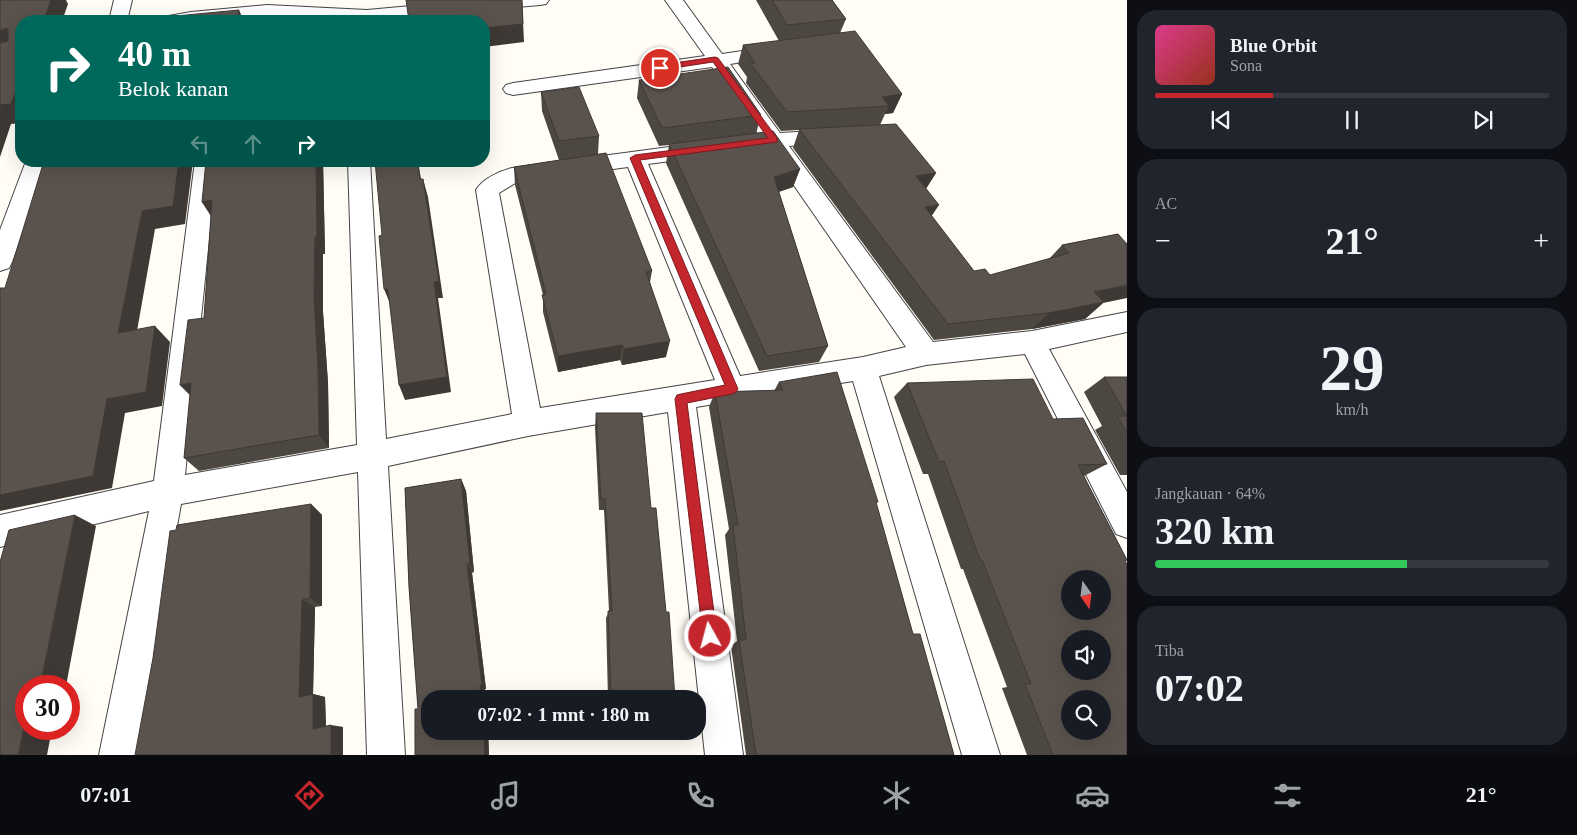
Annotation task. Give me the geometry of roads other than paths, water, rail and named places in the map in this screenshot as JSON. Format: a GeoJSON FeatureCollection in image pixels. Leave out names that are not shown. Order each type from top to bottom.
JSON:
{"type":"FeatureCollection","features":[{"type":"Feature","properties":{"kind":"street"},"geometry":{"type":"LineString","coordinates":[[119,15],[123,0]]}},
{"type":"Feature","properties":{"kind":"street"},"geometry":{"type":"LineString","coordinates":[[213,15],[287,5],[368,7],[540,0]]}},
{"type":"Feature","properties":{"kind":"street"},"geometry":{"type":"LineString","coordinates":[[674,0],[926,354]]}},
{"type":"Feature","properties":{"kind":"street"},"geometry":{"type":"LineString","coordinates":[[512,89],[715,59],[795,50]]}},
{"type":"Feature","properties":{"kind":"street"},"geometry":{"type":"LineString","coordinates":[[528,423],[487,190],[512,175],[774,140],[848,136]]}},
{"type":"Feature","properties":{"kind":"street"},"geometry":{"type":"LineString","coordinates":[[635,158],[732,389]]}},
{"type":"Feature","properties":{"kind":"street"},"geometry":{"type":"LineString","coordinates":[[0,262],[35,167]]}},
{"type":"Feature","properties":{"kind":"street"},"geometry":{"type":"LineString","coordinates":[[118,755],[168,492],[205,167]]}},
{"type":"Feature","properties":{"kind":"street"},"geometry":{"type":"LineString","coordinates":[[359,167],[386,755]]}},
{"type":"Feature","properties":{"kind":"street"},"geometry":{"type":"LineString","coordinates":[[0,530],[168,492],[372,456],[528,423],[863,368],[926,354],[1032,342],[1127,322]]}},
{"type":"Feature","properties":{"kind":"street"},"geometry":{"type":"LineString","coordinates":[[1032,342],[1127,523]]}},
{"type":"Feature","properties":{"kind":"street"},"geometry":{"type":"LineString","coordinates":[[863,368],[981,755]]}},
{"type":"Feature","properties":{"kind":"street"},"geometry":{"type":"LineString","coordinates":[[681,399],[724,755]]}}]}
